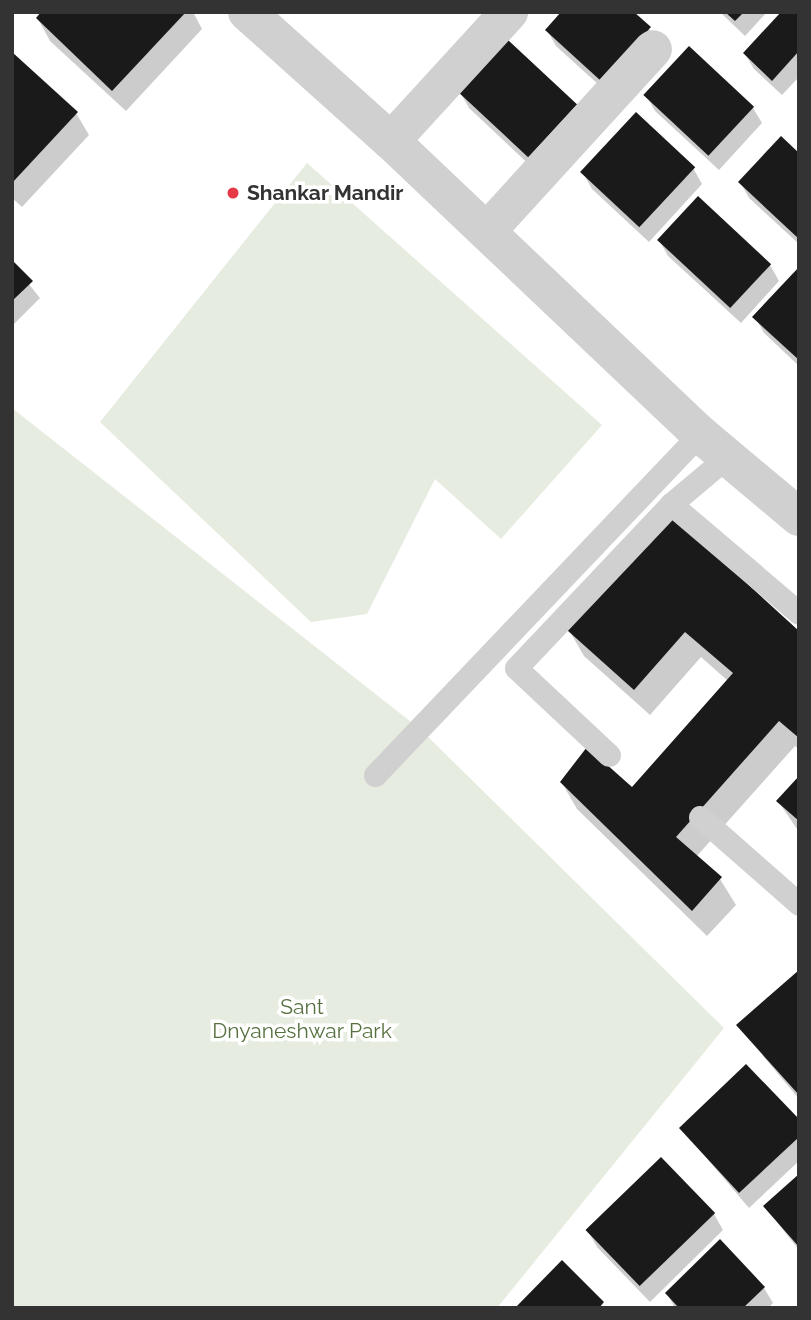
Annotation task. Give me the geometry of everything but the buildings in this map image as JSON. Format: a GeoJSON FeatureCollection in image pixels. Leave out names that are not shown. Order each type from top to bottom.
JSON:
{"type":"FeatureCollection","features":[{"type":"Feature","properties":{"kind":"street"},"geometry":{"type":"LineString","coordinates":[[247,12],[391,141],[714,445],[799,517]]}},
{"type":"Feature","properties":{"kind":"street"},"geometry":{"type":"LineString","coordinates":[[391,141],[509,12]]}},
{"type":"Feature","properties":{"kind":"street"},"geometry":{"type":"LineString","coordinates":[[487,231],[653,49]]}},
{"type":"Feature","properties":{"kind":"lane"},"geometry":{"type":"LineString","coordinates":[[610,755],[516,668],[671,504],[714,445]]}},
{"type":"Feature","properties":{"kind":"lane"},"geometry":{"type":"LineString","coordinates":[[375,775],[714,445]]}},
{"type":"Feature","properties":{"kind":"lane"},"geometry":{"type":"LineString","coordinates":[[671,504],[799,613]]}},
{"type":"Feature","properties":{"kind":"lane"},"geometry":{"type":"LineString","coordinates":[[699,817],[799,904]]}},
{"type":"Feature","properties":{"kind":"green space"},"geometry":{"type":"Polygon","coordinates":[[[307,163],[602,425],[501,539],[435,479],[367,614],[311,622],[100,422],[307,163]]]}},
{"type":"Feature","properties":{"kind":"green space","name":"Sant Dnyaneshwar Park"},"geometry":{"type":"Polygon","coordinates":[[[12,408],[420,729],[724,1028],[497,1308],[12,1308],[12,408]]]}},
{"type":"Feature","properties":{"kind":"place","name":"Shankar Mandir"},"geometry":{"type":"Point","coordinates":[233,193]}}]}
